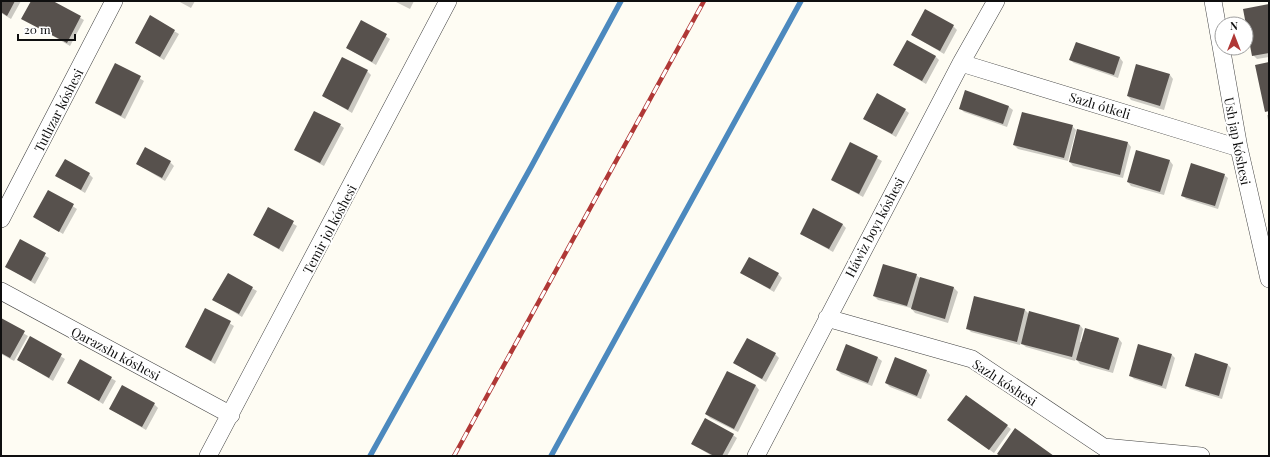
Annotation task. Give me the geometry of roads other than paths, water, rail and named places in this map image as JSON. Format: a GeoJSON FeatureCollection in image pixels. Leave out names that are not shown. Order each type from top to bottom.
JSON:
{"type":"FeatureCollection","features":[{"type":"Feature","properties":{"kind":"street","name":"Temir jol kóshesi"},"geometry":{"type":"LineString","coordinates":[[208,456],[231,415],[448,1]]}},
{"type":"Feature","properties":{"kind":"street","name":"Háwiz boyı kóshesi"},"geometry":{"type":"LineString","coordinates":[[756,456],[961,62],[996,1]]}},
{"type":"Feature","properties":{"kind":"street","name":"Ush jap kóshesi"},"geometry":{"type":"LineString","coordinates":[[1212,1],[1238,148],[1269,280]]}},
{"type":"Feature","properties":{"kind":"street","name":"Tutlızar kóshesi"},"geometry":{"type":"LineString","coordinates":[[1,219],[108,3]]}},
{"type":"Feature","properties":{"kind":"street","name":"Sazlı ótkeli"},"geometry":{"type":"LineString","coordinates":[[961,62],[1238,148]]}},
{"type":"Feature","properties":{"kind":"street","name":"Qarazshı kóshesi"},"geometry":{"type":"LineString","coordinates":[[1,291],[231,415]]}},
{"type":"Feature","properties":{"kind":"street","name":"Sazlı kóshesi"},"geometry":{"type":"LineString","coordinates":[[827,318],[972,359],[1110,452],[1201,456]]}},
{"type":"Feature","properties":{"kind":"waterway"},"geometry":{"type":"LineString","coordinates":[[370,456],[531,167],[621,1]]}},
{"type":"Feature","properties":{"kind":"waterway"},"geometry":{"type":"LineString","coordinates":[[551,456],[801,1]]}},
{"type":"Feature","properties":{"kind":"railway"},"geometry":{"type":"LineString","coordinates":[[454,456],[704,1]]}}]}
